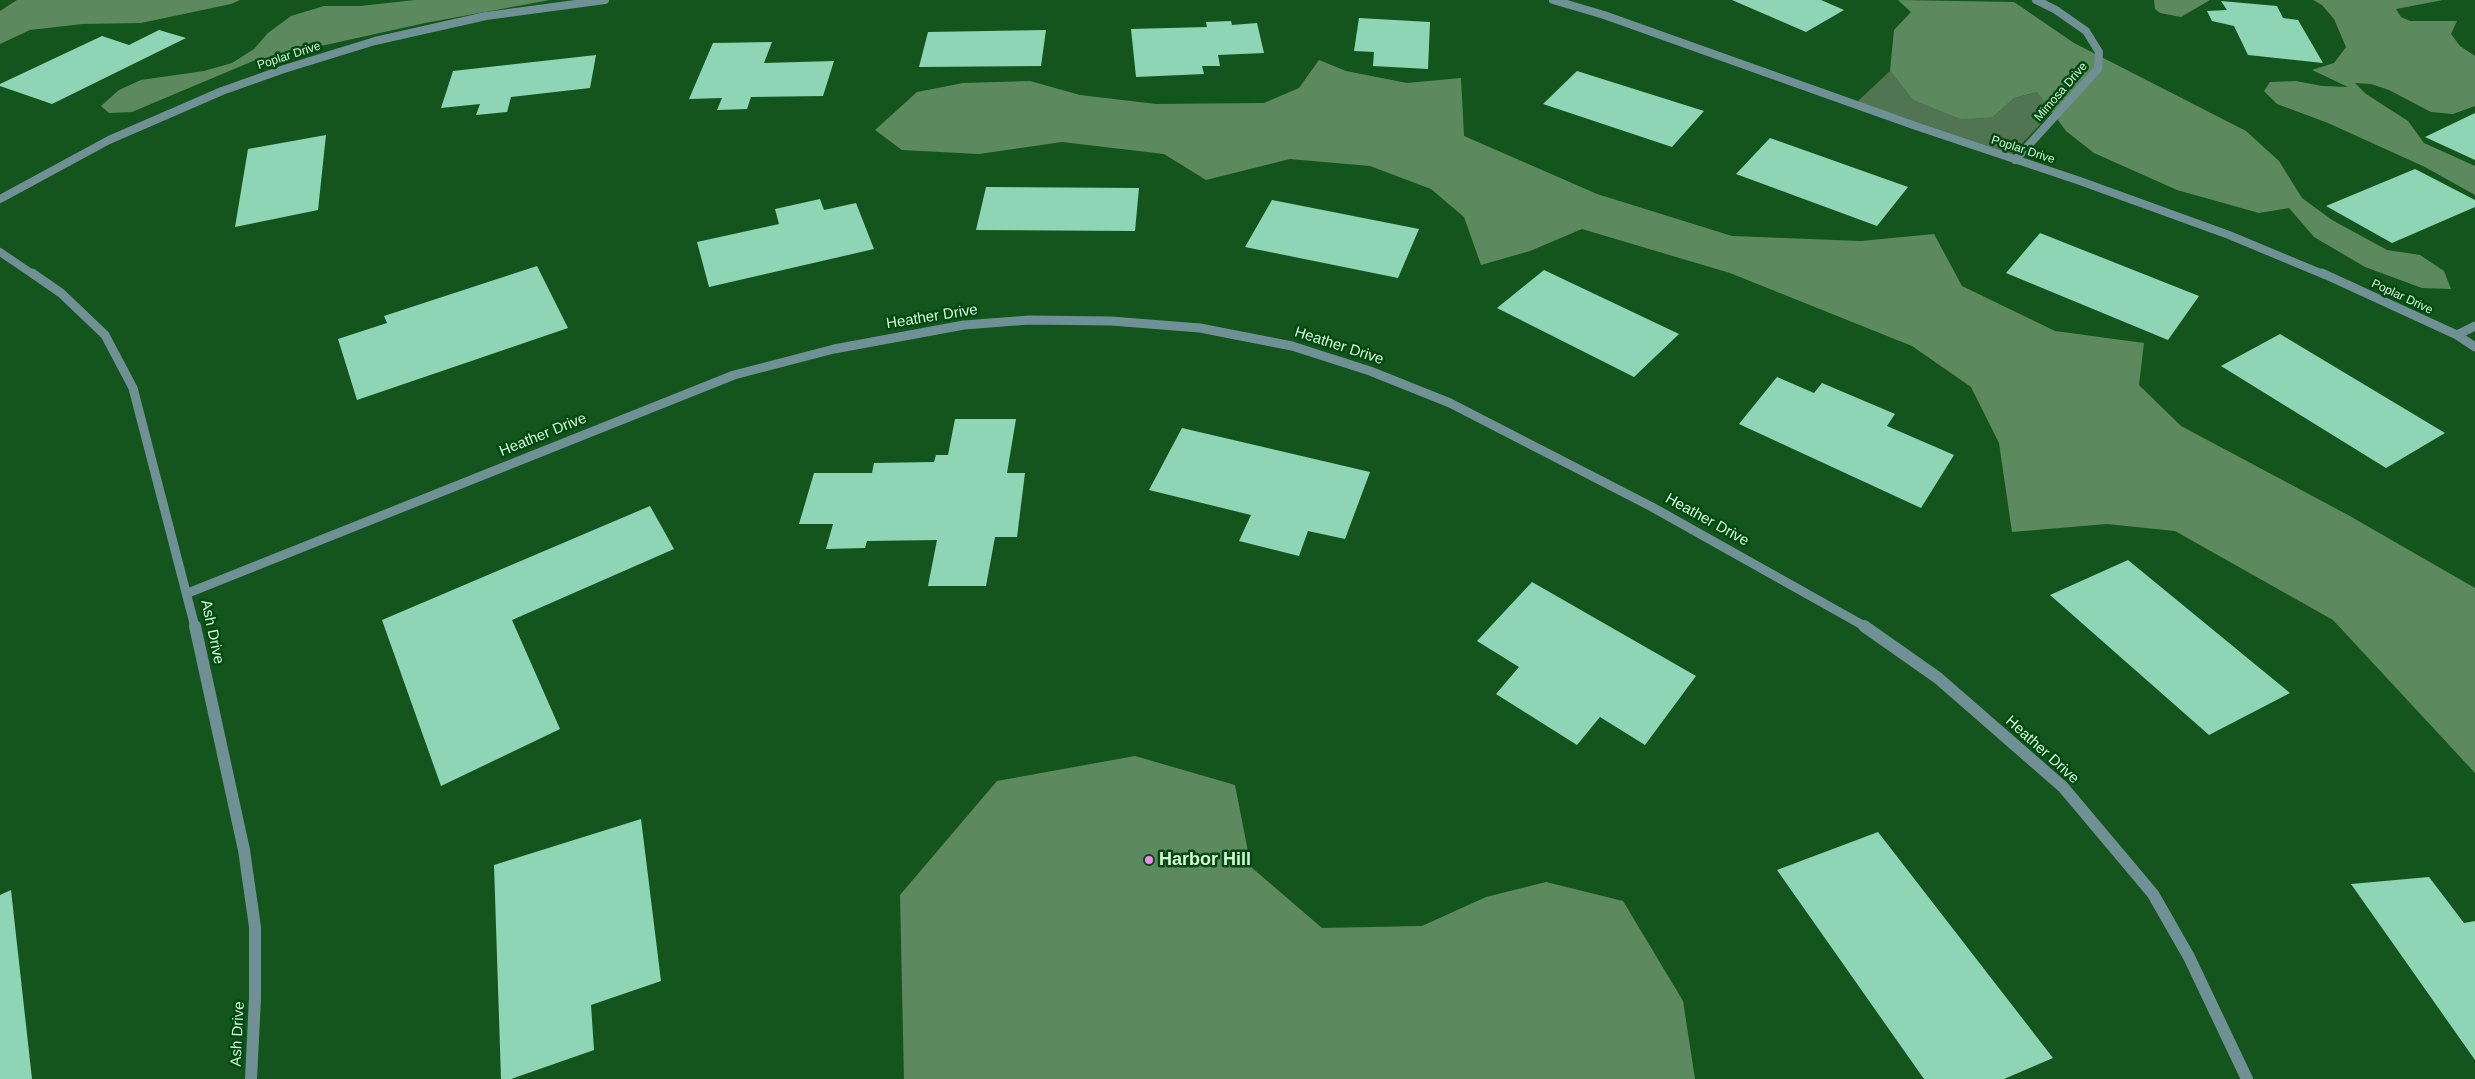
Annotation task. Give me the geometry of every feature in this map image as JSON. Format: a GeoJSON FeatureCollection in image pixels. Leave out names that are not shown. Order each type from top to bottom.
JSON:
{"type":"FeatureCollection","features":[{"type":"Feature","properties":{"kind":"street","name":"Poplar Drive"},"geometry":{"type":"LineString","coordinates":[[0,199],[109,140],[222,91],[284,69],[375,41],[486,16],[605,0]]}},
{"type":"Feature","properties":{"kind":"street","name":"Poplar Drive"},"geometry":{"type":"LineString","coordinates":[[1553,0],[1604,15],[2238,239],[2348,284],[2457,335],[2475,347]]}},
{"type":"Feature","properties":{"kind":"street","name":"Mimosa Drive"},"geometry":{"type":"LineString","coordinates":[[2015,160],[2098,69],[2098,52],[2086,31],[2056,10],[2036,0]]}},
{"type":"Feature","properties":{"kind":"street","name":"Ash Drive"},"geometry":{"type":"LineString","coordinates":[[0,252],[61,293],[105,334],[133,388],[188,593],[244,850],[254,927],[255,998],[251,1079]]}},
{"type":"Feature","properties":{"kind":"street","name":"Heather Drive"},"geometry":{"type":"LineString","coordinates":[[188,593],[734,375],[834,349],[964,325],[1029,320],[1111,321],[1200,328],[1292,346],[1370,371],[1450,403],[1652,506],[1860,623],[1938,678],[2062,787],[2153,894],[2189,957],[2247,1079]]}},
{"type":"Feature","properties":{"kind":"street"},"geometry":{"type":"LineString","coordinates":[[2457,335],[2475,326]]}},
{"type":"Feature","properties":{"kind":"green space"},"geometry":{"type":"Polygon","coordinates":[[[17,0],[240,0],[231,4],[141,23],[82,24],[30,30],[0,44],[0,11],[17,0]]]}},
{"type":"Feature","properties":{"kind":"green space"},"geometry":{"type":"Polygon","coordinates":[[[415,0],[550,0],[425,23],[253,61],[132,112],[109,113],[101,106],[119,90],[141,80],[204,71],[232,63],[254,49],[268,33],[291,16],[324,6],[360,6],[415,0]]]}},
{"type":"Feature","properties":{"kind":"green space"},"geometry":{"type":"Polygon","coordinates":[[[1898,0],[2014,2],[2074,43],[2246,131],[2279,161],[2302,198],[2332,220],[2387,250],[2420,255],[2444,271],[2451,289],[2422,288],[2365,267],[2314,237],[2289,208],[2259,213],[2177,190],[2094,153],[2066,131],[2037,92],[2014,98],[1993,117],[1961,119],[1913,100],[1890,71],[1894,30],[1911,12],[1898,0]]]}},
{"type":"Feature","properties":{"kind":"green space"},"geometry":{"type":"Polygon","coordinates":[[[2154,0],[2210,0],[2181,17],[2160,13],[2155,9],[2154,0]]]}},
{"type":"Feature","properties":{"kind":"green space"},"geometry":{"type":"Polygon","coordinates":[[[2313,0],[2443,0],[2396,9],[2401,17],[2410,21],[2457,21],[2451,34],[2460,46],[2475,56],[2475,106],[2453,114],[2431,112],[2389,90],[2371,84],[2355,83],[2366,94],[2408,121],[2424,143],[2475,166],[2475,195],[2425,167],[2328,123],[2277,104],[2264,91],[2270,82],[2296,81],[2322,86],[2348,87],[2312,70],[2334,63],[2346,47],[2334,19],[2322,5],[2313,0]]]}},
{"type":"Feature","properties":{"kind":"green space"},"geometry":{"type":"Polygon","coordinates":[[[1319,60],[1346,71],[1407,83],[1461,78],[1464,136],[1597,194],[1732,236],[1861,241],[1934,234],[1962,286],[2055,331],[2144,343],[2139,385],[2181,426],[2348,515],[2475,588],[2475,773],[2333,620],[2175,531],[2107,524],[2012,532],[1999,443],[1971,387],[1912,346],[1730,273],[1582,229],[1530,251],[1481,265],[1464,217],[1431,189],[1370,166],[1290,159],[1206,180],[1164,154],[1062,142],[979,154],[902,150],[875,130],[917,92],[963,83],[1030,81],[1080,95],[1156,104],[1264,103],[1299,88],[1319,60]]]}},
{"type":"Feature","properties":{"kind":"green space"},"geometry":{"type":"Polygon","coordinates":[[[1890,71],[1913,100],[1993,117],[2014,98],[2037,92],[2052,112],[2012,154],[1857,102],[1890,71]]]}},
{"type":"Feature","properties":{"kind":"green space"},"geometry":{"type":"Polygon","coordinates":[[[1135,756],[1235,785],[1251,867],[1322,928],[1422,926],[1486,897],[1546,882],[1623,901],[1683,1001],[1695,1079],[904,1079],[900,895],[997,781],[1135,756]]]}},
{"type":"Feature","properties":{"kind":"building"},"geometry":{"type":"Polygon","coordinates":[[[1732,0],[1821,0],[1844,10],[1806,32],[1732,0]]]}},
{"type":"Feature","properties":{"kind":"building"},"geometry":{"type":"Polygon","coordinates":[[[2221,1],[2277,6],[2283,18],[2298,20],[2323,63],[2248,55],[2234,26],[2212,21],[2207,11],[2227,10],[2221,1]]]}},
{"type":"Feature","properties":{"kind":"building"},"geometry":{"type":"Polygon","coordinates":[[[1359,18],[1430,22],[1428,69],[1373,66],[1374,52],[1354,51],[1359,18]]]}},
{"type":"Feature","properties":{"kind":"building"},"geometry":{"type":"Polygon","coordinates":[[[1231,21],[1232,25],[1257,23],[1264,53],[1218,55],[1220,66],[1202,66],[1204,74],[1136,77],[1131,29],[1207,27],[1206,22],[1231,21]]]}},
{"type":"Feature","properties":{"kind":"building"},"geometry":{"type":"Polygon","coordinates":[[[159,30],[186,38],[52,104],[0,86],[0,84],[102,36],[129,45],[159,30]]]}},
{"type":"Feature","properties":{"kind":"building"},"geometry":{"type":"Polygon","coordinates":[[[1046,30],[1041,66],[919,67],[928,32],[1046,30]]]}},
{"type":"Feature","properties":{"kind":"building"},"geometry":{"type":"Polygon","coordinates":[[[772,42],[764,63],[834,61],[823,96],[751,97],[747,109],[717,110],[722,98],[689,99],[713,43],[772,42]]]}},
{"type":"Feature","properties":{"kind":"building"},"geometry":{"type":"Polygon","coordinates":[[[596,55],[590,88],[511,97],[507,112],[476,115],[480,104],[441,108],[453,71],[596,55]]]}},
{"type":"Feature","properties":{"kind":"building"},"geometry":{"type":"Polygon","coordinates":[[[1577,71],[1704,111],[1672,147],[1543,104],[1577,71]]]}},
{"type":"Feature","properties":{"kind":"building"},"geometry":{"type":"Polygon","coordinates":[[[2475,113],[2475,160],[2425,137],[2475,113]]]}},
{"type":"Feature","properties":{"kind":"building"},"geometry":{"type":"Polygon","coordinates":[[[326,135],[318,210],[235,227],[248,149],[326,135]]]}},
{"type":"Feature","properties":{"kind":"building"},"geometry":{"type":"Polygon","coordinates":[[[1770,138],[1908,187],[1877,226],[1736,174],[1770,138]]]}},
{"type":"Feature","properties":{"kind":"building"},"geometry":{"type":"Polygon","coordinates":[[[2415,169],[2475,200],[2475,207],[2392,243],[2326,206],[2415,169]]]}},
{"type":"Feature","properties":{"kind":"building"},"geometry":{"type":"Polygon","coordinates":[[[986,187],[1139,188],[1135,231],[976,230],[986,187]]]}},
{"type":"Feature","properties":{"kind":"building"},"geometry":{"type":"Polygon","coordinates":[[[820,199],[824,210],[856,203],[874,249],[709,287],[697,242],[779,224],[775,209],[820,199]]]}},
{"type":"Feature","properties":{"kind":"building"},"geometry":{"type":"Polygon","coordinates":[[[1272,200],[1419,229],[1398,278],[1245,247],[1272,200]]]}},
{"type":"Feature","properties":{"kind":"building"},"geometry":{"type":"Polygon","coordinates":[[[2040,233],[2199,296],[2168,340],[2006,273],[2040,233]]]}},
{"type":"Feature","properties":{"kind":"building"},"geometry":{"type":"Polygon","coordinates":[[[537,266],[568,328],[357,400],[338,339],[387,323],[384,316],[537,266]]]}},
{"type":"Feature","properties":{"kind":"building"},"geometry":{"type":"Polygon","coordinates":[[[1544,270],[1679,334],[1634,377],[1497,308],[1544,270]]]}},
{"type":"Feature","properties":{"kind":"building"},"geometry":{"type":"Polygon","coordinates":[[[2280,334],[2445,433],[2386,468],[2221,366],[2280,334]]]}},
{"type":"Feature","properties":{"kind":"building"},"geometry":{"type":"Polygon","coordinates":[[[1777,377],[1814,393],[1822,383],[1895,414],[1887,426],[1954,455],[1921,508],[1739,424],[1777,377]]]}},
{"type":"Feature","properties":{"kind":"building"},"geometry":{"type":"Polygon","coordinates":[[[955,419],[1016,419],[1007,473],[1025,473],[1017,537],[995,537],[986,586],[928,586],[937,540],[867,541],[865,548],[826,549],[833,524],[799,524],[814,473],[872,473],[874,463],[934,462],[936,455],[948,455],[955,419]]]}},
{"type":"Feature","properties":{"kind":"building"},"geometry":{"type":"Polygon","coordinates":[[[1182,428],[1370,472],[1345,539],[1308,531],[1299,556],[1239,541],[1251,515],[1149,490],[1182,428]]]}},
{"type":"Feature","properties":{"kind":"building"},"geometry":{"type":"Polygon","coordinates":[[[650,506],[674,549],[512,620],[560,729],[441,786],[382,620],[650,506]]]}},
{"type":"Feature","properties":{"kind":"building"},"geometry":{"type":"Polygon","coordinates":[[[2128,560],[2290,693],[2209,735],[2050,595],[2128,560]]]}},
{"type":"Feature","properties":{"kind":"building"},"geometry":{"type":"Polygon","coordinates":[[[1532,582],[1696,676],[1645,745],[1600,717],[1577,745],[1496,694],[1519,667],[1477,641],[1532,582]]]}},
{"type":"Feature","properties":{"kind":"building"},"geometry":{"type":"Polygon","coordinates":[[[641,819],[661,981],[591,1005],[594,1050],[511,1079],[501,1079],[494,865],[641,819]]]}},
{"type":"Feature","properties":{"kind":"building"},"geometry":{"type":"Polygon","coordinates":[[[1878,832],[2053,1058],[2004,1079],[1924,1079],[1777,870],[1878,832]]]}},
{"type":"Feature","properties":{"kind":"building"},"geometry":{"type":"Polygon","coordinates":[[[2429,877],[2464,923],[2475,921],[2475,1060],[2351,884],[2429,877]]]}},
{"type":"Feature","properties":{"kind":"building"},"geometry":{"type":"Polygon","coordinates":[[[11,890],[32,1079],[0,1079],[0,895],[11,890]]]}},
{"type":"Feature","properties":{"kind":"place","name":"Harbor Hill"},"geometry":{"type":"Point","coordinates":[1149,860]}}]}
